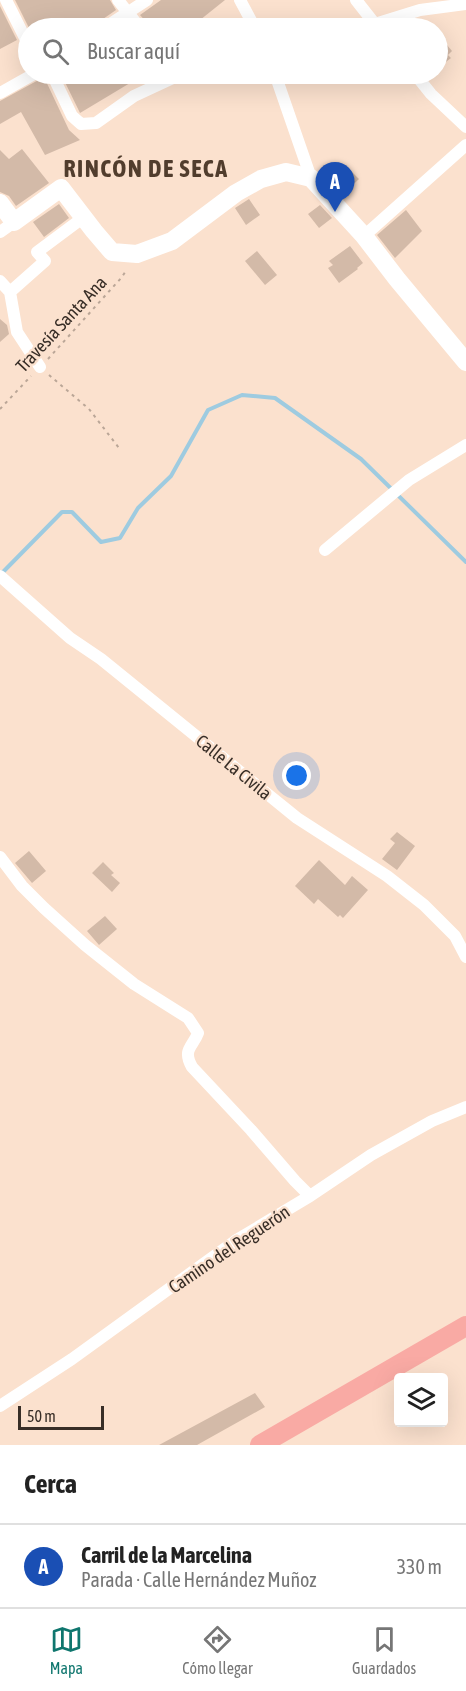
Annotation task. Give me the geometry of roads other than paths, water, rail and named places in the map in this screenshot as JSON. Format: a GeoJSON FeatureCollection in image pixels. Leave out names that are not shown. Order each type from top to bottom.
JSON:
{"type":"FeatureCollection","features":[{"type":"Feature","properties":{"kind":"main road"},"geometry":{"type":"LineString","coordinates":[[0,203],[7,227],[61,188],[112,252],[137,254],[172,241],[236,194],[261,179],[286,172],[311,178],[364,236],[466,362]]}},
{"type":"Feature","properties":{"kind":"main road"},"geometry":{"type":"LineString","coordinates":[[260,1445],[466,1326]]}},
{"type":"Feature","properties":{"kind":"street"},"geometry":{"type":"LineString","coordinates":[[6,0],[18,24]]}},
{"type":"Feature","properties":{"kind":"street"},"geometry":{"type":"LineString","coordinates":[[118,0],[131,18]]}},
{"type":"Feature","properties":{"kind":"street"},"geometry":{"type":"LineString","coordinates":[[119,18],[147,0]]}},
{"type":"Feature","properties":{"kind":"street"},"geometry":{"type":"LineString","coordinates":[[240,0],[250,18]]}},
{"type":"Feature","properties":{"kind":"street"},"geometry":{"type":"LineString","coordinates":[[357,0],[370,18]]}},
{"type":"Feature","properties":{"kind":"street"},"geometry":{"type":"LineString","coordinates":[[398,18],[420,10],[466,4]]}},
{"type":"Feature","properties":{"kind":"street"},"geometry":{"type":"LineString","coordinates":[[0,93],[18,83]]}},
{"type":"Feature","properties":{"kind":"street"},"geometry":{"type":"LineString","coordinates":[[57,84],[72,116],[81,124],[96,123],[134,96],[158,84]]}},
{"type":"Feature","properties":{"kind":"street"},"geometry":{"type":"LineString","coordinates":[[278,84],[311,178]]}},
{"type":"Feature","properties":{"kind":"street"},"geometry":{"type":"LineString","coordinates":[[423,84],[466,127]]}},
{"type":"Feature","properties":{"kind":"street"},"geometry":{"type":"LineString","coordinates":[[364,236],[466,145]]}},
{"type":"Feature","properties":{"kind":"street"},"geometry":{"type":"LineString","coordinates":[[10,292],[45,261],[37,252],[84,217]]}},
{"type":"Feature","properties":{"kind":"street"},"geometry":{"type":"LineString","coordinates":[[0,280],[10,292],[17,332],[40,367]]}},
{"type":"Feature","properties":{"kind":"street"},"geometry":{"type":"LineString","coordinates":[[325,550],[409,480],[466,445]]}},
{"type":"Feature","properties":{"kind":"street","name":"Calle La Civila"},"geometry":{"type":"LineString","coordinates":[[0,576],[69,638],[101,659],[297,818],[387,876],[415,898],[455,936],[466,957]]}},
{"type":"Feature","properties":{"kind":"street"},"geometry":{"type":"LineString","coordinates":[[0,857],[22,886],[85,945],[134,984],[191,1021],[198,1033],[198,1037],[188,1050],[187,1056],[192,1067],[310,1196]]}},
{"type":"Feature","properties":{"kind":"street","name":"Camino del Reguerón"},"geometry":{"type":"LineString","coordinates":[[0,1406],[72,1359],[235,1241],[310,1196],[371,1155],[432,1121],[466,1107]]}},
{"type":"Feature","properties":{"kind":"waterway"},"geometry":{"type":"LineString","coordinates":[[2,573],[62,512],[72,512],[101,542],[120,538],[138,508],[171,476],[208,410],[242,395],[275,398],[361,459],[466,562]]}},
{"type":"Feature","properties":{"kind":"place","name":"Carril de la Marcelina"},"geometry":{"type":"Point","coordinates":[335,212]}},
{"type":"Feature","properties":{"kind":"district","name":"RINCÓN DE SECA"},"geometry":{"type":"Point","coordinates":[146,168]}}]}
